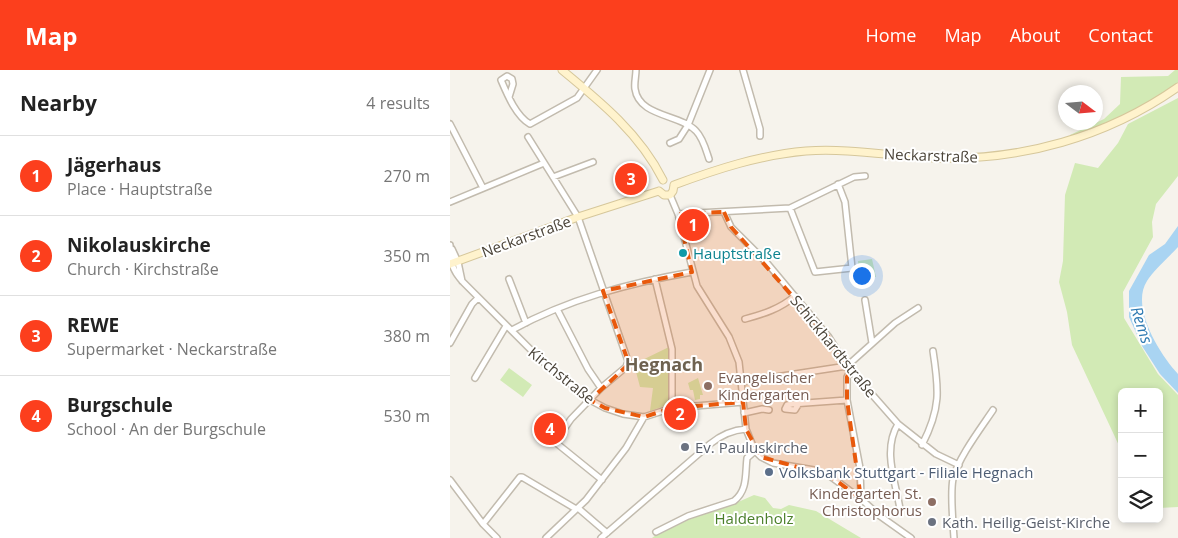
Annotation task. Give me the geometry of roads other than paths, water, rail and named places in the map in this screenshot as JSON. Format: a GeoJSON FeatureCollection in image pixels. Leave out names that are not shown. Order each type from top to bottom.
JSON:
{"type":"FeatureCollection","features":[{"type":"Feature","properties":{"kind":"main road"},"geometry":{"type":"LineString","coordinates":[[562,70],[622,122],[644,150],[663,180]]}},
{"type":"Feature","properties":{"kind":"main road","name":"Neckarstraße"},"geometry":{"type":"LineString","coordinates":[[674,185],[729,166],[794,152],[847,150],[934,158],[968,158],[1045,147],[1107,127],[1146,108],[1178,87]]}},
{"type":"Feature","properties":{"kind":"main road"},"geometry":{"type":"LineString","coordinates":[[663,180],[669,180],[674,185],[674,189],[670,194],[664,195],[659,191],[659,185],[663,180]]}},
{"type":"Feature","properties":{"kind":"main road","name":"Neckarstraße"},"geometry":{"type":"LineString","coordinates":[[453,263],[578,217],[659,191]]}},
{"type":"Feature","properties":{"kind":"street"},"geometry":{"type":"LineString","coordinates":[[509,96],[523,120],[530,124],[577,98],[597,70]]}},
{"type":"Feature","properties":{"kind":"street"},"geometry":{"type":"LineString","coordinates":[[636,70],[635,89],[639,100],[649,109],[688,125],[699,135],[709,159]]}},
{"type":"Feature","properties":{"kind":"street"},"geometry":{"type":"LineString","coordinates":[[670,143],[679,139],[688,125],[710,70]]}},
{"type":"Feature","properties":{"kind":"street"},"geometry":{"type":"LineString","coordinates":[[743,70],[760,129],[760,136]]}},
{"type":"Feature","properties":{"kind":"street"},"geometry":{"type":"LineString","coordinates":[[450,124],[483,188]]}},
{"type":"Feature","properties":{"kind":"street"},"geometry":{"type":"LineString","coordinates":[[528,136],[578,217],[628,361],[626,367],[601,388],[571,419],[555,442],[602,480]]}},
{"type":"Feature","properties":{"kind":"street"},"geometry":{"type":"LineString","coordinates":[[553,177],[594,162]]}},
{"type":"Feature","properties":{"kind":"street"},"geometry":{"type":"LineString","coordinates":[[450,202],[544,163]]}},
{"type":"Feature","properties":{"kind":"street"},"geometry":{"type":"LineString","coordinates":[[678,214],[790,208],[838,184],[865,176]]}},
{"type":"Feature","properties":{"kind":"street"},"geometry":{"type":"LineString","coordinates":[[790,208],[801,241],[815,272],[852,268],[845,202],[838,184]]}},
{"type":"Feature","properties":{"kind":"street"},"geometry":{"type":"LineString","coordinates":[[670,194],[678,214],[697,286],[733,346],[739,362],[746,429],[755,451],[761,457],[773,463],[814,470],[830,476],[911,538]]}},
{"type":"Feature","properties":{"kind":"street","name":"Schickhardtstraße"},"geometry":{"type":"LineString","coordinates":[[724,212],[731,227],[767,263],[795,296],[828,336],[849,368],[898,424],[922,445],[959,465]]}},
{"type":"Feature","properties":{"kind":"street","name":"Kirchstraße"},"geometry":{"type":"LineString","coordinates":[[450,244],[453,263],[463,282],[542,362],[590,400],[614,411],[644,417],[672,408],[743,402]]}},
{"type":"Feature","properties":{"kind":"street"},"geometry":{"type":"LineString","coordinates":[[512,330],[557,309],[603,292],[692,272]]}},
{"type":"Feature","properties":{"kind":"street"},"geometry":{"type":"LineString","coordinates":[[509,279],[526,322]]}},
{"type":"Feature","properties":{"kind":"street"},"geometry":{"type":"LineString","coordinates":[[655,279],[672,349],[672,408]]}},
{"type":"Feature","properties":{"kind":"street"},"geometry":{"type":"LineString","coordinates":[[744,319],[785,305],[795,296]]}},
{"type":"Feature","properties":{"kind":"street"},"geometry":{"type":"LineString","coordinates":[[450,343],[472,304],[478,298]]}},
{"type":"Feature","properties":{"kind":"street"},"geometry":{"type":"LineString","coordinates":[[865,300],[872,343]]}},
{"type":"Feature","properties":{"kind":"street"},"geometry":{"type":"LineString","coordinates":[[861,499],[860,468],[848,400],[847,377],[849,368],[872,343],[918,308]]}},
{"type":"Feature","properties":{"kind":"street"},"geometry":{"type":"LineString","coordinates":[[557,309],[588,369],[601,388]]}},
{"type":"Feature","properties":{"kind":"street"},"geometry":{"type":"LineString","coordinates":[[475,378],[506,326]]}},
{"type":"Feature","properties":{"kind":"street"},"geometry":{"type":"LineString","coordinates":[[922,445],[933,425],[937,407],[938,383],[933,351]]}},
{"type":"Feature","properties":{"kind":"street"},"geometry":{"type":"LineString","coordinates":[[742,382],[849,368]]}},
{"type":"Feature","properties":{"kind":"street"},"geometry":{"type":"LineString","coordinates":[[798,405],[848,400]]}},
{"type":"Feature","properties":{"kind":"street"},"geometry":{"type":"LineString","coordinates":[[744,413],[762,409],[769,410]]}},
{"type":"Feature","properties":{"kind":"street"},"geometry":{"type":"LineString","coordinates":[[954,538],[953,479],[959,465],[993,410]]}},
{"type":"Feature","properties":{"kind":"street"},"geometry":{"type":"LineString","coordinates":[[546,538],[577,509],[602,480],[626,448],[644,417]]}},
{"type":"Feature","properties":{"kind":"street"},"geometry":{"type":"LineString","coordinates":[[898,424],[892,438],[891,461],[900,510]]}},
{"type":"Feature","properties":{"kind":"street"},"geometry":{"type":"LineString","coordinates":[[601,538],[710,444],[733,430],[746,429]]}},
{"type":"Feature","properties":{"kind":"street"},"geometry":{"type":"LineString","coordinates":[[656,532],[688,516],[738,498],[744,488],[747,458],[755,451]]}},
{"type":"Feature","properties":{"kind":"street"},"geometry":{"type":"LineString","coordinates":[[483,524],[520,477],[522,477],[577,509],[607,533]]}},
{"type":"Feature","properties":{"kind":"street"},"geometry":{"type":"LineString","coordinates":[[450,480],[483,524],[497,538]]}},
{"type":"Feature","properties":{"kind":"water","name":"Rems"},"geometry":{"type":"Polygon","coordinates":[[[1178,226],[1178,247],[1147,281],[1143,292],[1142,304],[1149,330],[1163,355],[1178,374],[1178,393],[1160,374],[1142,346],[1129,317],[1129,291],[1149,255],[1165,244],[1178,226]]]}},
{"type":"Feature","properties":{"kind":"place","name":"REWE"},"geometry":{"type":"Point","coordinates":[631,179]}},
{"type":"Feature","properties":{"kind":"place","name":"Jägerhaus"},"geometry":{"type":"Point","coordinates":[693,225]}},
{"type":"Feature","properties":{"kind":"place","name":"Hauptstraße"},"geometry":{"type":"Point","coordinates":[683,253]}},
{"type":"Feature","properties":{"kind":"place","name":"Evangelischer Kindergarten"},"geometry":{"type":"Point","coordinates":[708,386]}},
{"type":"Feature","properties":{"kind":"place","name":"Nikolauskirche"},"geometry":{"type":"Point","coordinates":[680,414]}},
{"type":"Feature","properties":{"kind":"place","name":"Burgschule"},"geometry":{"type":"Point","coordinates":[550,429]}},
{"type":"Feature","properties":{"kind":"place","name":"Ev. Pauluskirche"},"geometry":{"type":"Point","coordinates":[685,447]}},
{"type":"Feature","properties":{"kind":"place","name":"Volksbank Stuttgart - Filiale Hegnach"},"geometry":{"type":"Point","coordinates":[769,472]}},
{"type":"Feature","properties":{"kind":"place","name":"Kindergarten St. Christophorus"},"geometry":{"type":"Point","coordinates":[932,502]}},
{"type":"Feature","properties":{"kind":"place","name":"Kath. Heilig-Geist-Kirche"},"geometry":{"type":"Point","coordinates":[932,522]}},
{"type":"Feature","properties":{"kind":"district","name":"Hegnach"},"geometry":{"type":"Point","coordinates":[664,364]}},
{"type":"Feature","properties":{"kind":"park label","name":"Haldenholz"},"geometry":{"type":"Point","coordinates":[754,518]}}]}
